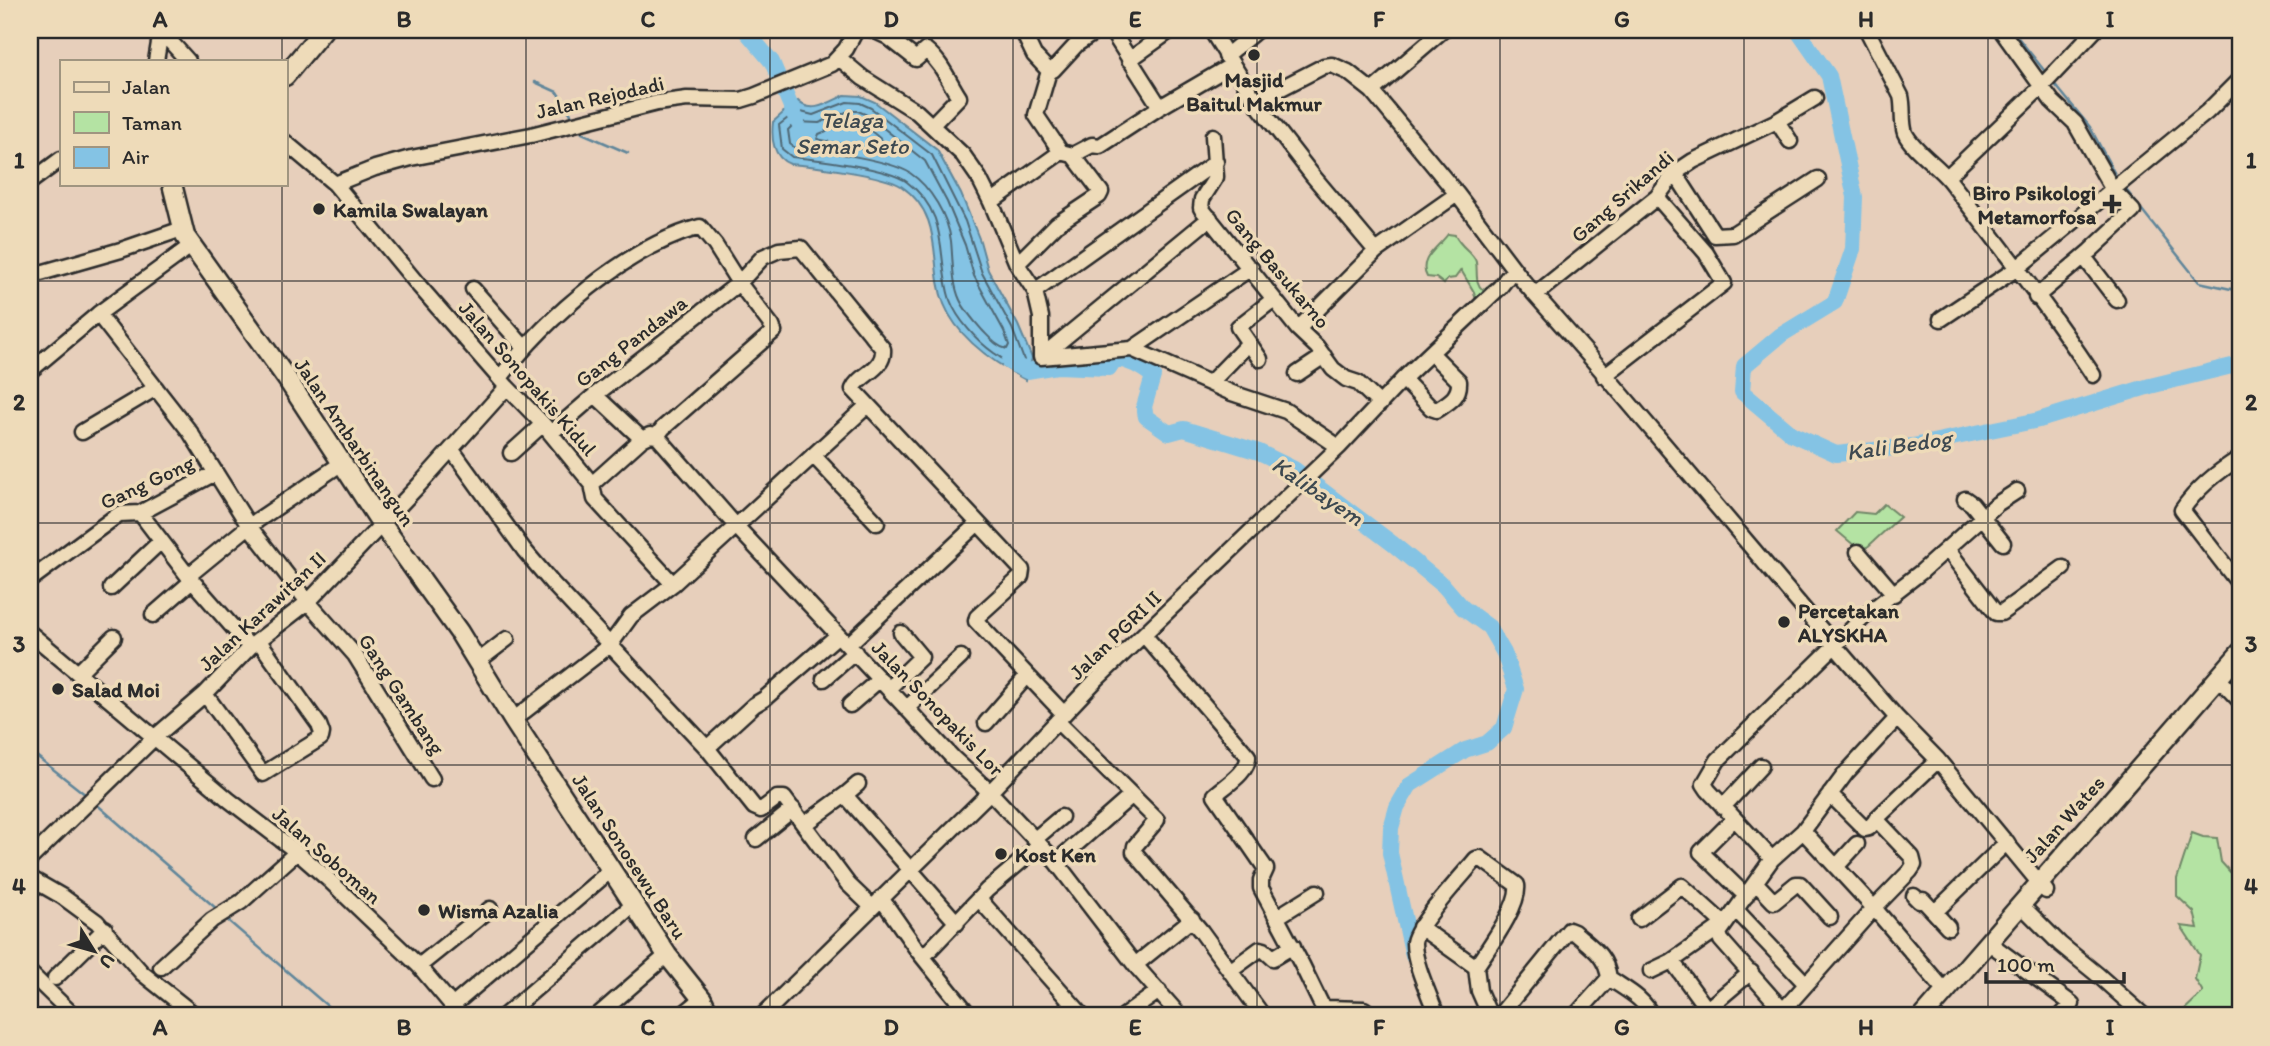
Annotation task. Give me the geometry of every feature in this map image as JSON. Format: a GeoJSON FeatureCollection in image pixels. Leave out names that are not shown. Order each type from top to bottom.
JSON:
{"type":"FeatureCollection","features":[{"type":"Feature","properties":{"kind":"main road"},"geometry":{"type":"LineString","coordinates":[[287,74],[323,30]]}},
{"type":"Feature","properties":{"kind":"main road","name":"Jalan Ambarbinangun"},"geometry":{"type":"LineString","coordinates":[[172,186],[182,229],[192,245],[287,379],[381,523],[459,632],[513,720]]}},
{"type":"Feature","properties":{"kind":"main road","name":"Jalan Wates"},"geometry":{"type":"LineString","coordinates":[[1924,1016],[2223,683],[2240,653]]}},
{"type":"Feature","properties":{"kind":"main road","name":"Jalan Wates"},"geometry":{"type":"LineString","coordinates":[[2223,683],[2240,671]]}},
{"type":"Feature","properties":{"kind":"main road","name":"Jalan Sonosewu Baru"},"geometry":{"type":"LineString","coordinates":[[513,720],[667,955],[702,999],[709,1016]]}},
{"type":"Feature","properties":{"kind":"main road","name":"Jalan Wates"},"geometry":{"type":"LineString","coordinates":[[1938,1016],[2028,912],[2042,887]]}},
{"type":"Feature","properties":{"kind":"street"},"geometry":{"type":"LineString","coordinates":[[156,60],[160,30]]}},
{"type":"Feature","properties":{"kind":"street"},"geometry":{"type":"LineString","coordinates":[[160,30],[187,60]]}},
{"type":"Feature","properties":{"kind":"street","name":"Jalan Rejodadi"},"geometry":{"type":"LineString","coordinates":[[335,184],[375,168],[411,158],[531,135],[672,100],[741,100],[826,68],[839,58],[856,30]]}},
{"type":"Feature","properties":{"kind":"street"},"geometry":{"type":"LineString","coordinates":[[873,30],[888,37],[916,59],[926,50],[942,65],[948,81],[959,97],[932,125]]}},
{"type":"Feature","properties":{"kind":"street"},"geometry":{"type":"LineString","coordinates":[[1022,30],[1034,55],[1049,71]]}},
{"type":"Feature","properties":{"kind":"street"},"geometry":{"type":"LineString","coordinates":[[1049,71],[1054,70],[1077,44],[1098,30]]}},
{"type":"Feature","properties":{"kind":"street"},"geometry":{"type":"LineString","coordinates":[[1111,30],[1160,107]]}},
{"type":"Feature","properties":{"kind":"street"},"geometry":{"type":"LineString","coordinates":[[1211,30],[1258,104],[1313,176],[1377,251]]}},
{"type":"Feature","properties":{"kind":"street"},"geometry":{"type":"LineString","coordinates":[[991,202],[1067,154],[1092,145],[1100,146],[1229,61],[1257,30]]}},
{"type":"Feature","properties":{"kind":"street"},"geometry":{"type":"LineString","coordinates":[[1372,91],[1443,30]]}},
{"type":"Feature","properties":{"kind":"street"},"geometry":{"type":"LineString","coordinates":[[1867,30],[1901,96],[1904,128],[1908,138],[1947,177],[2036,297],[2064,330],[2093,375]]}},
{"type":"Feature","properties":{"kind":"street"},"geometry":{"type":"LineString","coordinates":[[2001,30],[2044,83],[2052,101],[2076,123],[2120,184],[2133,211],[2036,297]]}},
{"type":"Feature","properties":{"kind":"street"},"geometry":{"type":"LineString","coordinates":[[1947,177],[2095,30]]}},
{"type":"Feature","properties":{"kind":"street"},"geometry":{"type":"LineString","coordinates":[[1129,60],[1164,32]]}},
{"type":"Feature","properties":{"kind":"street"},"geometry":{"type":"LineString","coordinates":[[839,58],[852,70],[901,101],[932,125],[964,155],[991,202],[1017,264],[1035,291],[1041,317],[1041,357]]}},
{"type":"Feature","properties":{"kind":"street"},"geometry":{"type":"LineString","coordinates":[[1254,96],[1262,98],[1324,66],[1332,65],[1348,72],[1372,91],[1457,194],[1523,281],[1835,646],[1938,760],[2042,887]]}},
{"type":"Feature","properties":{"kind":"street"},"geometry":{"type":"LineString","coordinates":[[1017,264],[1057,224],[1101,192],[1036,115],[1049,71]]}},
{"type":"Feature","properties":{"kind":"street"},"geometry":{"type":"LineString","coordinates":[[1941,319],[2016,270],[2207,112],[2240,79]]}},
{"type":"Feature","properties":{"kind":"street","name":"Gang Srikandi"},"geometry":{"type":"LineString","coordinates":[[1536,294],[1657,197],[1675,173],[1777,121],[1815,98]]}},
{"type":"Feature","properties":{"kind":"street"},"geometry":{"type":"LineString","coordinates":[[1777,121],[1790,141]]}},
{"type":"Feature","properties":{"kind":"street","name":"Gang Basukarno"},"geometry":{"type":"LineString","coordinates":[[1213,136],[1216,177],[1200,204],[1298,329],[1333,369],[1346,379],[1358,383],[1380,404]]}},
{"type":"Feature","properties":{"kind":"street","name":"Jalan Sonopakis Kidul"},"geometry":{"type":"LineString","coordinates":[[287,144],[335,184],[503,383],[547,429],[592,484],[595,499],[673,584]]}},
{"type":"Feature","properties":{"kind":"street"},"geometry":{"type":"LineString","coordinates":[[32,174],[60,160]]}},
{"type":"Feature","properties":{"kind":"street"},"geometry":{"type":"LineString","coordinates":[[1035,291],[1216,162]]}},
{"type":"Feature","properties":{"kind":"street"},"geometry":{"type":"LineString","coordinates":[[1675,173],[1715,235],[1724,236],[1733,234],[1818,179]]}},
{"type":"Feature","properties":{"kind":"street"},"geometry":{"type":"LineString","coordinates":[[1298,329],[1377,251],[1457,194]]}},
{"type":"Feature","properties":{"kind":"street"},"geometry":{"type":"LineString","coordinates":[[1604,376],[1724,283],[1706,253],[1657,197]]}},
{"type":"Feature","properties":{"kind":"street"},"geometry":{"type":"LineString","coordinates":[[1041,357],[1210,218]]}},
{"type":"Feature","properties":{"kind":"street","name":"Jalan Karawitan II"},"geometry":{"type":"LineString","coordinates":[[30,859],[255,644],[308,602],[452,450],[503,383],[524,347],[617,266],[697,228],[704,230],[739,283]]}},
{"type":"Feature","properties":{"kind":"street"},"geometry":{"type":"LineString","coordinates":[[30,276],[182,229]]}},
{"type":"Feature","properties":{"kind":"street"},"geometry":{"type":"LineString","coordinates":[[30,371],[97,314],[192,245]]}},
{"type":"Feature","properties":{"kind":"street","name":"Gang Pandawa"},"geometry":{"type":"LineString","coordinates":[[511,453],[595,395],[739,283],[768,254],[784,249],[801,248],[883,349],[879,364],[853,386],[867,406]]}},
{"type":"Feature","properties":{"kind":"street"},"geometry":{"type":"LineString","coordinates":[[2084,257],[2117,300]]}},
{"type":"Feature","properties":{"kind":"street"},"geometry":{"type":"LineString","coordinates":[[1132,349],[1251,268]]}},
{"type":"Feature","properties":{"kind":"street","name":"Jalan PGRI II"},"geometry":{"type":"LineString","coordinates":[[762,1016],[990,792],[1144,635],[1339,447],[1403,379],[1500,287],[1514,269]]}},
{"type":"Feature","properties":{"kind":"street","name":"Jalan PGRI II"},"geometry":{"type":"LineString","coordinates":[[1500,287],[1523,281]]}},
{"type":"Feature","properties":{"kind":"street"},"geometry":{"type":"LineString","coordinates":[[592,484],[642,439],[650,435],[657,436],[770,335],[774,328],[739,283]]}},
{"type":"Feature","properties":{"kind":"street"},"geometry":{"type":"LineString","coordinates":[[472,289],[524,347]]}},
{"type":"Feature","properties":{"kind":"street"},"geometry":{"type":"LineString","coordinates":[[1260,359],[1238,327],[1274,299]]}},
{"type":"Feature","properties":{"kind":"street","name":"Gang Gambang"},"geometry":{"type":"LineString","coordinates":[[97,314],[190,432],[249,526],[308,602],[355,655],[432,779]]}},
{"type":"Feature","properties":{"kind":"street"},"geometry":{"type":"LineString","coordinates":[[1210,383],[1249,343]]}},
{"type":"Feature","properties":{"kind":"street"},"geometry":{"type":"LineString","coordinates":[[1041,357],[1132,349],[1232,393],[1286,411],[1339,447]]}},
{"type":"Feature","properties":{"kind":"street"},"geometry":{"type":"LineString","coordinates":[[1403,379],[1431,408],[1437,410],[1452,400],[1458,391],[1459,381],[1431,353]]}},
{"type":"Feature","properties":{"kind":"street"},"geometry":{"type":"LineString","coordinates":[[1297,374],[1324,356]]}},
{"type":"Feature","properties":{"kind":"street"},"geometry":{"type":"LineString","coordinates":[[82,432],[156,388]]}},
{"type":"Feature","properties":{"kind":"street"},"geometry":{"type":"LineString","coordinates":[[595,395],[642,439]]}},
{"type":"Feature","properties":{"kind":"street"},"geometry":{"type":"LineString","coordinates":[[513,720],[610,645],[639,609],[673,584],[867,406],[1023,573],[976,621],[1131,796],[1157,820],[1135,846],[1134,852],[1192,919],[1263,1016]]}},
{"type":"Feature","properties":{"kind":"street","name":"Jalan Sonopakis Lor"},"geometry":{"type":"LineString","coordinates":[[657,436],[736,526],[954,759],[990,792],[1056,862],[1135,965],[1180,1016]]}},
{"type":"Feature","properties":{"kind":"street"},"geometry":{"type":"LineString","coordinates":[[452,450],[524,550],[707,748],[758,809],[763,809],[780,796],[784,798],[848,884],[876,903],[970,1016]]}},
{"type":"Feature","properties":{"kind":"street"},"geometry":{"type":"LineString","coordinates":[[813,455],[877,523]]}},
{"type":"Feature","properties":{"kind":"street"},"geometry":{"type":"LineString","coordinates":[[2240,458],[2218,472],[2194,493],[2182,510],[2240,585]]}},
{"type":"Feature","properties":{"kind":"street"},"geometry":{"type":"LineString","coordinates":[[153,615],[249,526],[342,463]]}},
{"type":"Feature","properties":{"kind":"street","name":"Gang Gong"},"geometry":{"type":"LineString","coordinates":[[30,580],[114,518],[124,513],[140,513],[215,473]]}},
{"type":"Feature","properties":{"kind":"street"},"geometry":{"type":"LineString","coordinates":[[1772,859],[1705,786],[1706,778],[1718,761],[1868,613],[1894,594],[1997,504],[2017,491]]}},
{"type":"Feature","properties":{"kind":"street"},"geometry":{"type":"LineString","coordinates":[[1965,499],[1984,517],[2003,543]]}},
{"type":"Feature","properties":{"kind":"street"},"geometry":{"type":"LineString","coordinates":[[140,513],[190,578],[255,644],[319,724],[322,736],[267,773],[261,771],[205,694]]}},
{"type":"Feature","properties":{"kind":"street"},"geometry":{"type":"LineString","coordinates":[[707,748],[754,705],[847,644],[978,523]]}},
{"type":"Feature","properties":{"kind":"street"},"geometry":{"type":"LineString","coordinates":[[111,588],[161,541]]}},
{"type":"Feature","properties":{"kind":"street"},"geometry":{"type":"LineString","coordinates":[[1947,549],[1996,613],[2001,613],[2063,568]]}},
{"type":"Feature","properties":{"kind":"street"},"geometry":{"type":"LineString","coordinates":[[1858,552],[1894,594]]}},
{"type":"Feature","properties":{"kind":"street","name":"Jalan Soboman"},"geometry":{"type":"LineString","coordinates":[[30,633],[229,800],[297,852],[419,966],[456,1012]]}},
{"type":"Feature","properties":{"kind":"street"},"geometry":{"type":"LineString","coordinates":[[850,705],[921,657],[901,633]]}},
{"type":"Feature","properties":{"kind":"street"},"geometry":{"type":"LineString","coordinates":[[1144,635],[1248,756],[1247,765],[1215,795],[1266,869],[1260,886],[1321,1004],[1336,1012],[1364,1009],[1372,1016]]}},
{"type":"Feature","properties":{"kind":"street"},"geometry":{"type":"LineString","coordinates":[[79,672],[114,637]]}},
{"type":"Feature","properties":{"kind":"street"},"geometry":{"type":"LineString","coordinates":[[477,662],[507,639]]}},
{"type":"Feature","properties":{"kind":"street"},"geometry":{"type":"LineString","coordinates":[[824,679],[847,644]]}},
{"type":"Feature","properties":{"kind":"street"},"geometry":{"type":"LineString","coordinates":[[907,708],[961,657]]}},
{"type":"Feature","properties":{"kind":"street"},"geometry":{"type":"LineString","coordinates":[[986,723],[1027,676]]}},
{"type":"Feature","properties":{"kind":"street"},"geometry":{"type":"LineString","coordinates":[[2223,683],[2240,701]]}},
{"type":"Feature","properties":{"kind":"street"},"geometry":{"type":"LineString","coordinates":[[1876,821],[1912,857],[1914,865],[1806,985],[1784,1014],[1721,940],[1719,933],[1772,859],[1803,831],[1830,794],[1898,718]]}},
{"type":"Feature","properties":{"kind":"street"},"geometry":{"type":"LineString","coordinates":[[1830,794],[1865,829],[1869,828],[1938,760]]}},
{"type":"Feature","properties":{"kind":"street"},"geometry":{"type":"LineString","coordinates":[[1723,807],[1762,766]]}},
{"type":"Feature","properties":{"kind":"street"},"geometry":{"type":"LineString","coordinates":[[804,825],[858,784]]}},
{"type":"Feature","properties":{"kind":"street"},"geometry":{"type":"LineString","coordinates":[[845,795],[957,923]]}},
{"type":"Feature","properties":{"kind":"street"},"geometry":{"type":"LineString","coordinates":[[1056,862],[1131,796]]}},
{"type":"Feature","properties":{"kind":"street"},"geometry":{"type":"LineString","coordinates":[[756,839],[793,809]]}},
{"type":"Feature","properties":{"kind":"street"},"geometry":{"type":"LineString","coordinates":[[923,957],[1061,817]]}},
{"type":"Feature","properties":{"kind":"street"},"geometry":{"type":"LineString","coordinates":[[1734,819],[1701,852],[1746,896]]}},
{"type":"Feature","properties":{"kind":"street"},"geometry":{"type":"LineString","coordinates":[[1803,831],[1945,991]]}},
{"type":"Feature","properties":{"kind":"street"},"geometry":{"type":"LineString","coordinates":[[1935,912],[2007,842]]}},
{"type":"Feature","properties":{"kind":"street"},"geometry":{"type":"LineString","coordinates":[[1836,867],[1857,844]]}},
{"type":"Feature","properties":{"kind":"street"},"geometry":{"type":"LineString","coordinates":[[161,967],[212,920],[241,902],[297,852]]}},
{"type":"Feature","properties":{"kind":"street"},"geometry":{"type":"LineString","coordinates":[[1437,1016],[1414,942],[1420,927],[1478,858],[1518,889],[1511,911],[1472,964],[1471,991],[1480,1016]]}},
{"type":"Feature","properties":{"kind":"street"},"geometry":{"type":"LineString","coordinates":[[456,1012],[611,870]]}},
{"type":"Feature","properties":{"kind":"street"},"geometry":{"type":"LineString","coordinates":[[30,878],[63,897],[105,929],[142,973],[196,1016]]}},
{"type":"Feature","properties":{"kind":"street"},"geometry":{"type":"LineString","coordinates":[[1756,883],[1774,902],[1796,884],[1800,884],[1830,916]]}},
{"type":"Feature","properties":{"kind":"street"},"geometry":{"type":"LineString","coordinates":[[1639,919],[1682,886],[1724,924]]}},
{"type":"Feature","properties":{"kind":"street"},"geometry":{"type":"LineString","coordinates":[[1277,917],[1317,892]]}},
{"type":"Feature","properties":{"kind":"street"},"geometry":{"type":"LineString","coordinates":[[1914,896],[1919,901],[1923,900],[1948,927]]}},
{"type":"Feature","properties":{"kind":"street"},"geometry":{"type":"LineString","coordinates":[[979,900],[1083,1016]]}},
{"type":"Feature","properties":{"kind":"street"},"geometry":{"type":"LineString","coordinates":[[504,1016],[634,904]]}},
{"type":"Feature","properties":{"kind":"street"},"geometry":{"type":"LineString","coordinates":[[419,966],[490,909]]}},
{"type":"Feature","properties":{"kind":"street"},"geometry":{"type":"LineString","coordinates":[[1736,909],[1806,985]]}},
{"type":"Feature","properties":{"kind":"street"},"geometry":{"type":"LineString","coordinates":[[2028,912],[2060,944],[2144,1016]]}},
{"type":"Feature","properties":{"kind":"street"},"geometry":{"type":"LineString","coordinates":[[1135,965],[1192,919]]}},
{"type":"Feature","properties":{"kind":"street"},"geometry":{"type":"LineString","coordinates":[[1651,971],[1672,961],[1724,924]]}},
{"type":"Feature","properties":{"kind":"street"},"geometry":{"type":"LineString","coordinates":[[1420,927],[1472,964],[1479,991],[1490,1016]]}},
{"type":"Feature","properties":{"kind":"street"},"geometry":{"type":"LineString","coordinates":[[55,978],[105,929]]}},
{"type":"Feature","properties":{"kind":"street"},"geometry":{"type":"LineString","coordinates":[[1499,1016],[1569,930],[1603,958],[1609,978],[1642,1002],[1651,1016]]}},
{"type":"Feature","properties":{"kind":"street"},"geometry":{"type":"LineString","coordinates":[[1230,971],[1260,950],[1265,950],[1273,958],[1293,946]]}},
{"type":"Feature","properties":{"kind":"street"},"geometry":{"type":"LineString","coordinates":[[1996,948],[2072,1004],[2061,1016]]}},
{"type":"Feature","properties":{"kind":"street"},"geometry":{"type":"LineString","coordinates":[[597,1016],[667,955]]}},
{"type":"Feature","properties":{"kind":"street"},"geometry":{"type":"LineString","coordinates":[[1672,961],[1709,1013],[1751,972]]}},
{"type":"Feature","properties":{"kind":"street"},"geometry":{"type":"LineString","coordinates":[[30,972],[74,1016]]}},
{"type":"Feature","properties":{"kind":"street"},"geometry":{"type":"LineString","coordinates":[[1575,1016],[1609,978]]}},
{"type":"Feature","properties":{"kind":"street"},"geometry":{"type":"LineString","coordinates":[[1124,1016],[1159,991]]}},
{"type":"Feature","properties":{"kind":"street"},"geometry":{"type":"LineString","coordinates":[[681,1016],[702,999]]}},
{"type":"Feature","properties":{"kind":"green space"},"geometry":{"type":"Polygon","coordinates":[[[1448,234],[1455,235],[1475,259],[1477,281],[1483,290],[1495,282],[1508,289],[1488,303],[1477,305],[1474,292],[1461,270],[1455,278],[1448,279],[1444,284],[1436,278],[1427,277],[1427,259],[1448,234]]]}},
{"type":"Feature","properties":{"kind":"green space"},"geometry":{"type":"Polygon","coordinates":[[[1884,504],[1900,517],[1862,552],[1837,531],[1855,512],[1874,514],[1884,504]]]}},
{"type":"Feature","properties":{"kind":"green space"},"geometry":{"type":"Polygon","coordinates":[[[2192,833],[2217,838],[2221,862],[2240,883],[2240,1016],[2181,1013],[2203,992],[2195,979],[2200,955],[2181,926],[2198,928],[2194,912],[2177,896],[2177,879],[2192,833]]]}},
{"type":"Feature","properties":{"kind":"water","name":"Telaga Semar Seto"},"geometry":{"type":"Polygon","coordinates":[[[845,95],[861,96],[875,102],[937,150],[961,194],[980,241],[988,270],[1018,325],[1032,358],[1026,380],[978,349],[950,317],[939,289],[930,226],[915,198],[901,186],[880,178],[790,164],[780,157],[773,141],[773,122],[787,105],[798,101],[803,105],[815,107],[845,95]]]}},
{"type":"Feature","properties":{"kind":"waterway","name":"Kalibayem"},"geometry":{"type":"LineString","coordinates":[[745,30],[772,62],[797,121]]}},
{"type":"Feature","properties":{"kind":"waterway","name":"Kali Bedog"},"geometry":{"type":"LineString","coordinates":[[1797,30],[1829,76],[1855,197],[1853,249],[1835,302],[1781,335],[1744,366],[1742,392],[1792,434],[1836,454],[1913,446],[2039,420],[2150,386],[2240,364]]}},
{"type":"Feature","properties":{"kind":"waterway"},"geometry":{"type":"LineString","coordinates":[[2012,30],[2047,74]]}},
{"type":"Feature","properties":{"kind":"waterway"},"geometry":{"type":"LineString","coordinates":[[535,82],[557,92],[574,119]]}},
{"type":"Feature","properties":{"kind":"waterway"},"geometry":{"type":"LineString","coordinates":[[2053,82],[2090,127],[2117,178]]}},
{"type":"Feature","properties":{"kind":"waterway"},"geometry":{"type":"LineString","coordinates":[[579,128],[582,133],[628,153]]}},
{"type":"Feature","properties":{"kind":"waterway"},"geometry":{"type":"LineString","coordinates":[[2123,186],[2199,282],[2240,291]]}},
{"type":"Feature","properties":{"kind":"waterway","name":"Kalibayem"},"geometry":{"type":"LineString","coordinates":[[1009,362],[1027,371],[1057,366],[1109,368],[1115,359],[1140,367],[1153,376],[1144,407],[1146,417],[1169,433],[1184,429],[1259,452],[1294,469],[1393,544],[1444,586],[1463,608],[1489,627],[1504,653],[1516,689],[1504,728],[1487,743],[1465,750],[1410,785],[1397,807],[1391,828],[1390,853],[1413,956]]}},
{"type":"Feature","properties":{"kind":"waterway"},"geometry":{"type":"LineString","coordinates":[[30,751],[86,795]]}},
{"type":"Feature","properties":{"kind":"waterway"},"geometry":{"type":"LineString","coordinates":[[94,802],[218,910]]}},
{"type":"Feature","properties":{"kind":"waterway"},"geometry":{"type":"LineString","coordinates":[[225,918],[339,1016]]}},
{"type":"Feature","properties":{"kind":"place","name":"Masjid Baitul Makmur"},"geometry":{"type":"Point","coordinates":[1254,55]}},
{"type":"Feature","properties":{"kind":"place","name":"Biro Psikologi Metamorfosa"},"geometry":{"type":"Point","coordinates":[2112,204]}},
{"type":"Feature","properties":{"kind":"place","name":"Kamila Swalayan"},"geometry":{"type":"Point","coordinates":[319,209]}},
{"type":"Feature","properties":{"kind":"place","name":"Percetakan ALYSKHA"},"geometry":{"type":"Point","coordinates":[1784,622]}},
{"type":"Feature","properties":{"kind":"place","name":"Salad Moi"},"geometry":{"type":"Point","coordinates":[58,689]}},
{"type":"Feature","properties":{"kind":"place","name":"Kost Ken"},"geometry":{"type":"Point","coordinates":[1001,854]}},
{"type":"Feature","properties":{"kind":"place","name":"Wisma Azalia"},"geometry":{"type":"Point","coordinates":[424,910]}}]}
